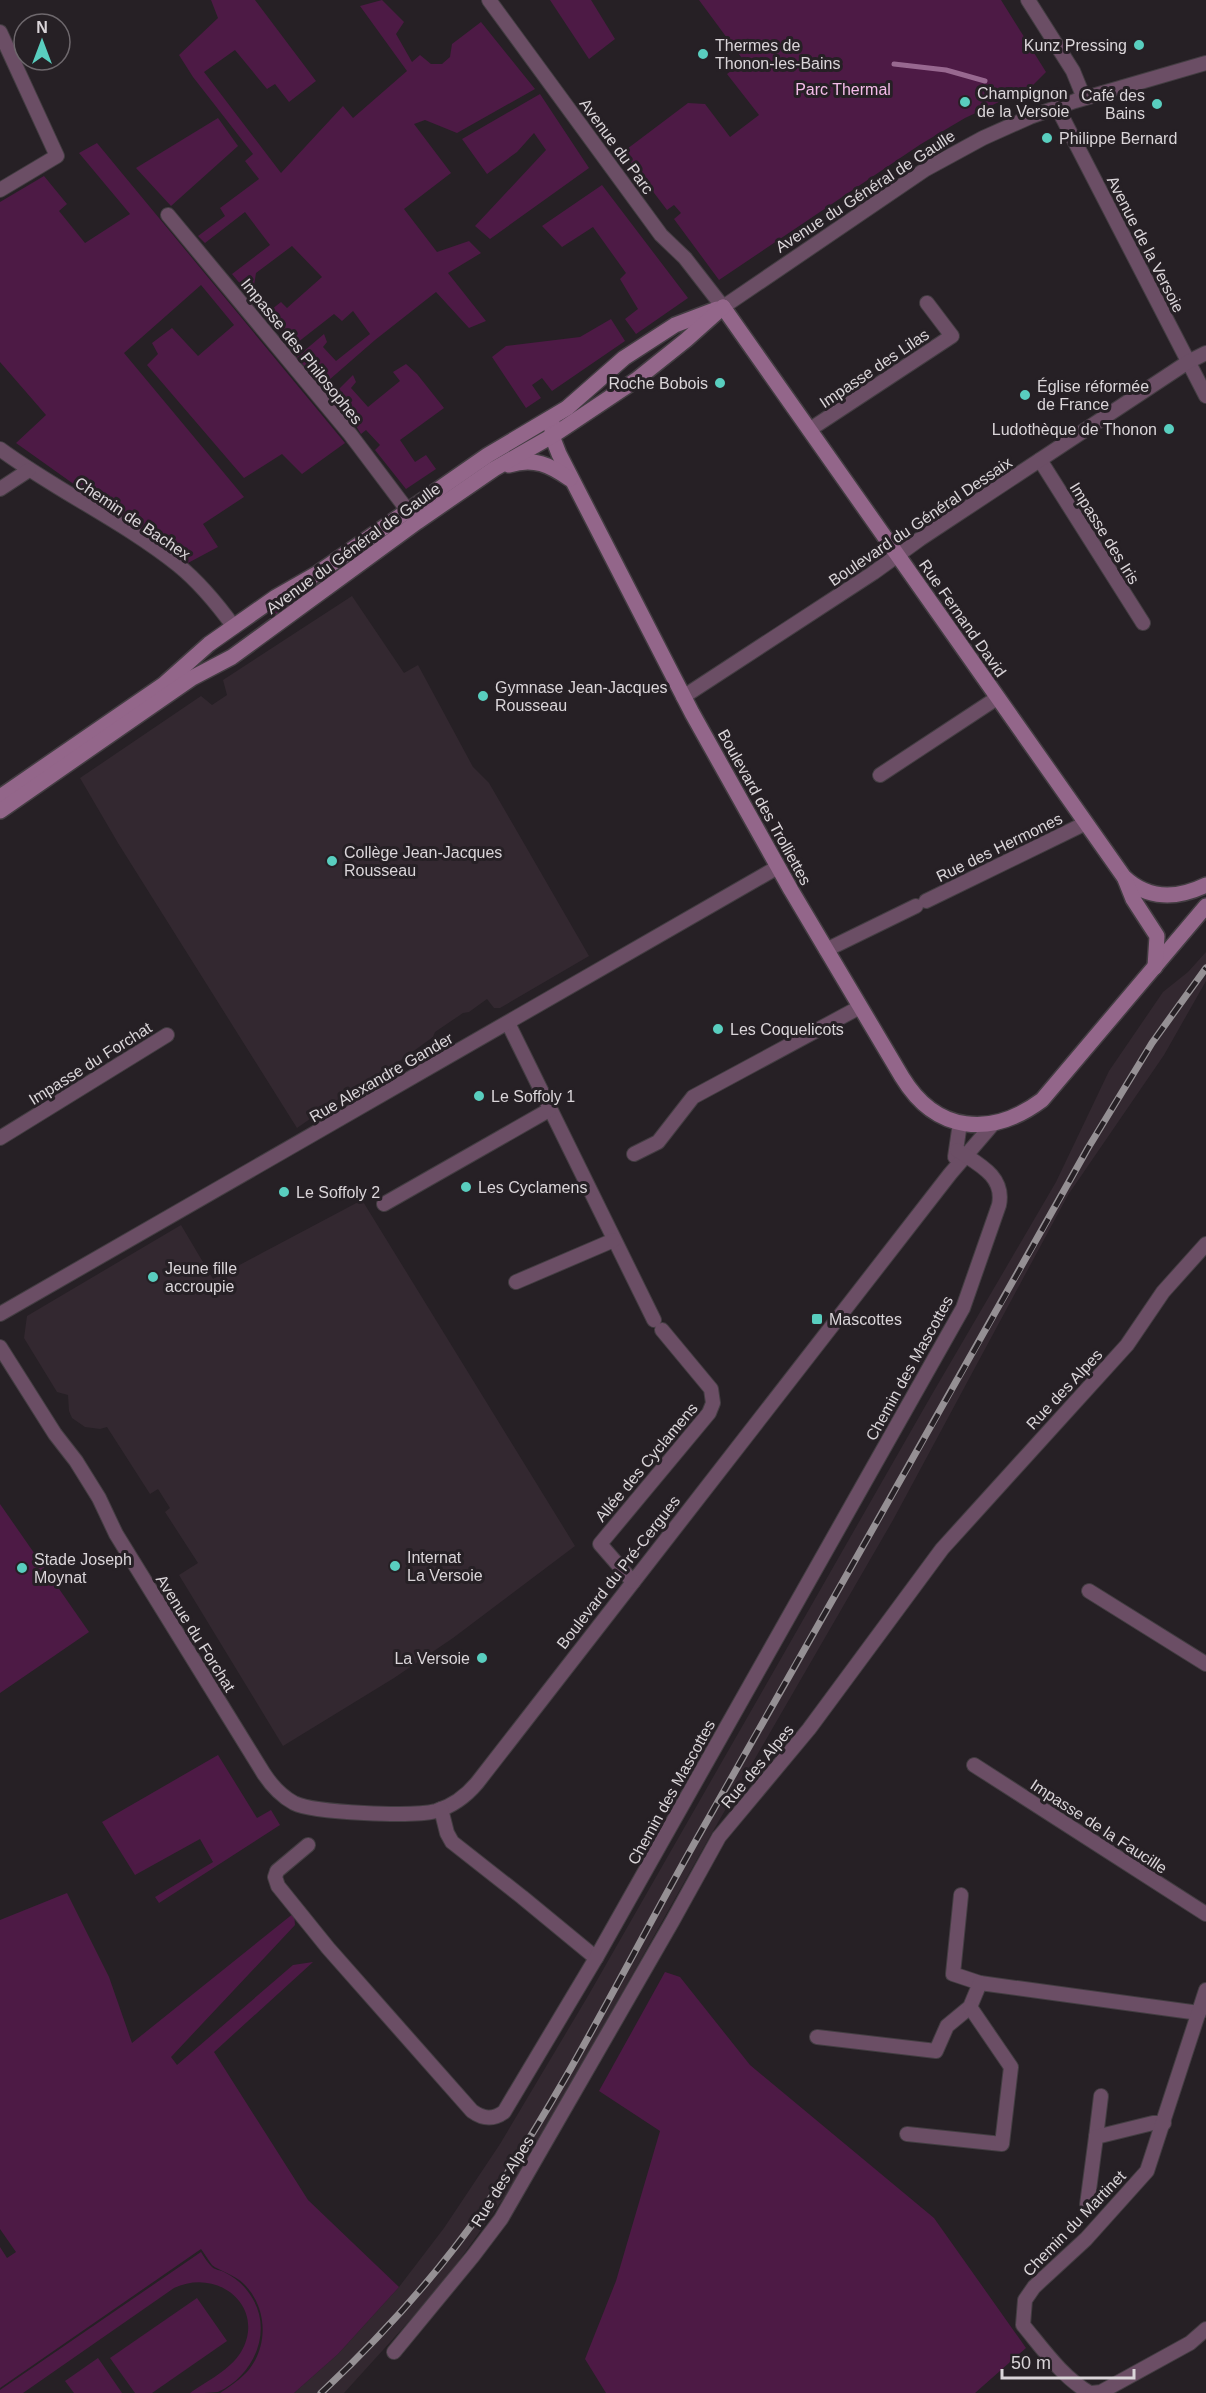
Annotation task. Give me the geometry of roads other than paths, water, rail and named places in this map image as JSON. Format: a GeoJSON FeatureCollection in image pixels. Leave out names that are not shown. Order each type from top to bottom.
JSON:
{"type":"FeatureCollection","features":[{"type":"Feature","properties":{"kind":"main road","name":"Avenue du Général de Gaulle"},"geometry":{"type":"LineString","coordinates":[[0,797],[164,685],[209,645],[262,607],[313,576],[488,455],[552,418],[582,397],[624,358],[675,325],[723,307]]}},
{"type":"Feature","properties":{"kind":"main road","name":"Avenue du Général de Gaulle"},"geometry":{"type":"LineString","coordinates":[[0,811],[186,682],[225,662],[276,627],[417,522],[636,380],[723,307]]}},
{"type":"Feature","properties":{"kind":"main road","name":"Rue Fernand David"},"geometry":{"type":"LineString","coordinates":[[723,307],[1124,877],[1138,888],[1164,896],[1182,894],[1206,885]]}},
{"type":"Feature","properties":{"kind":"main road"},"geometry":{"type":"LineString","coordinates":[[624,358],[636,362],[639,370],[636,380]]}},
{"type":"Feature","properties":{"kind":"main road"},"geometry":{"type":"LineString","coordinates":[[552,418],[552,436]]}},
{"type":"Feature","properties":{"kind":"main road","name":"Boulevard des Trolliettes"},"geometry":{"type":"LineString","coordinates":[[552,436],[572,481],[683,697],[826,950],[907,1085],[920,1101],[944,1118],[960,1123]]}},
{"type":"Feature","properties":{"kind":"main road","name":"Boulevard des Trolliettes"},"geometry":{"type":"LineString","coordinates":[[494,470],[521,462],[535,461],[551,466],[572,481]]}},
{"type":"Feature","properties":{"kind":"main road"},"geometry":{"type":"LineString","coordinates":[[262,607],[276,627]]}},
{"type":"Feature","properties":{"kind":"main road"},"geometry":{"type":"LineString","coordinates":[[234,627],[247,647]]}},
{"type":"Feature","properties":{"kind":"main road"},"geometry":{"type":"LineString","coordinates":[[1124,877],[1133,899],[1156,936],[1155,967]]}},
{"type":"Feature","properties":{"kind":"main road","name":"Boulevard du Pré-Cergues"},"geometry":{"type":"LineString","coordinates":[[960,1123],[1004,1122],[1030,1109],[1053,1090],[1206,906]]}},
{"type":"Feature","properties":{"kind":"street","name":"Avenue du Parc"},"geometry":{"type":"LineString","coordinates":[[489,0],[661,235],[685,258],[723,307]]}},
{"type":"Feature","properties":{"kind":"street"},"geometry":{"type":"LineString","coordinates":[[1028,0],[1073,71],[1084,98]]}},
{"type":"Feature","properties":{"kind":"street"},"geometry":{"type":"LineString","coordinates":[[0,32],[57,156],[0,190]]}},
{"type":"Feature","properties":{"kind":"street","name":"Avenue du Général de Gaulle"},"geometry":{"type":"LineString","coordinates":[[723,307],[934,164],[998,131],[1084,98],[1206,63]]}},
{"type":"Feature","properties":{"kind":"street","name":"Avenue de la Versoie"},"geometry":{"type":"LineString","coordinates":[[1057,107],[1206,396]]}},
{"type":"Feature","properties":{"kind":"street","name":"Impasse des Philosophes"},"geometry":{"type":"LineString","coordinates":[[168,214],[335,416],[408,511]]}},
{"type":"Feature","properties":{"kind":"street","name":"Impasse des Lilas"},"geometry":{"type":"LineString","coordinates":[[809,430],[952,336],[927,303]]}},
{"type":"Feature","properties":{"kind":"street","name":"Boulevard du Général Dessaix"},"geometry":{"type":"LineString","coordinates":[[683,697],[1188,362],[1206,353]]}},
{"type":"Feature","properties":{"kind":"street","name":"Chemin de Bachex"},"geometry":{"type":"LineString","coordinates":[[0,449],[29,470],[138,537],[179,566],[234,627]]}},
{"type":"Feature","properties":{"kind":"street","name":"Impasse des Iris"},"geometry":{"type":"LineString","coordinates":[[1040,460],[1143,623]]}},
{"type":"Feature","properties":{"kind":"street"},"geometry":{"type":"LineString","coordinates":[[0,489],[29,470]]}},
{"type":"Feature","properties":{"kind":"street"},"geometry":{"type":"LineString","coordinates":[[880,775],[997,698]]}},
{"type":"Feature","properties":{"kind":"street","name":"Rue des Hermones"},"geometry":{"type":"LineString","coordinates":[[826,950],[1086,823]]}},
{"type":"Feature","properties":{"kind":"street","name":"Rue Alexandre Gander"},"geometry":{"type":"LineString","coordinates":[[0,1314],[778,867]]}},
{"type":"Feature","properties":{"kind":"street"},"geometry":{"type":"LineString","coordinates":[[634,1154],[658,1142],[693,1097],[860,1007]]}},
{"type":"Feature","properties":{"kind":"street","name":"Allée des Cyclamens"},"geometry":{"type":"LineString","coordinates":[[508,1023],[549,1110],[658,1325],[711,1389],[713,1403],[709,1413],[600,1544],[633,1581]]}},
{"type":"Feature","properties":{"kind":"street","name":"Impasse du Forchat"},"geometry":{"type":"LineString","coordinates":[[0,1138],[167,1035]]}},
{"type":"Feature","properties":{"kind":"street"},"geometry":{"type":"LineString","coordinates":[[384,1204],[549,1110]]}},
{"type":"Feature","properties":{"kind":"street"},"geometry":{"type":"LineString","coordinates":[[960,1123],[961,1153]]}},
{"type":"Feature","properties":{"kind":"street","name":"Boulevard du Pré-Cergues"},"geometry":{"type":"LineString","coordinates":[[441,1809],[461,1799],[477,1783],[950,1173],[961,1153],[993,1124]]}},
{"type":"Feature","properties":{"kind":"street","name":"Chemin des Mascottes"},"geometry":{"type":"LineString","coordinates":[[308,1845],[277,1871],[278,1886],[328,1948],[464,2102],[477,2115],[484,2118],[498,2116],[509,2107],[596,1958],[963,1308],[1000,1199],[999,1185],[995,1179],[961,1153]]}},
{"type":"Feature","properties":{"kind":"street"},"geometry":{"type":"LineString","coordinates":[[516,1282],[614,1240]]}},
{"type":"Feature","properties":{"kind":"street","name":"Rue des Alpes"},"geometry":{"type":"LineString","coordinates":[[394,2352],[501,2219],[667,1932],[719,1837],[809,1729],[942,1549],[1127,1345],[1163,1292],[1206,1244]]}},
{"type":"Feature","properties":{"kind":"street","name":"Avenue du Forchat"},"geometry":{"type":"LineString","coordinates":[[0,1347],[55,1434],[81,1468],[99,1498],[116,1534],[264,1774],[278,1791],[294,1803],[314,1809],[414,1814],[441,1809]]}},
{"type":"Feature","properties":{"kind":"street"},"geometry":{"type":"LineString","coordinates":[[1089,1591],[1206,1664]]}},
{"type":"Feature","properties":{"kind":"street","name":"Impasse de la Faucille"},"geometry":{"type":"LineString","coordinates":[[974,1765],[1206,1914]]}},
{"type":"Feature","properties":{"kind":"street"},"geometry":{"type":"LineString","coordinates":[[441,1809],[446,1830],[452,1842],[596,1958]]}},
{"type":"Feature","properties":{"kind":"street"},"geometry":{"type":"LineString","coordinates":[[962,1895],[953,1974],[980,1983],[1199,2013]]}},
{"type":"Feature","properties":{"kind":"street"},"geometry":{"type":"LineString","coordinates":[[817,2037],[936,2051],[947,2026],[970,2007],[980,1983]]}},
{"type":"Feature","properties":{"kind":"street","name":"Chemin du Martinet"},"geometry":{"type":"LineString","coordinates":[[1206,1990],[1147,2171],[1086,2240],[1034,2287],[1025,2300],[1023,2325],[1080,2387],[1091,2393],[1101,2392],[1180,2349],[1206,2329]]}},
{"type":"Feature","properties":{"kind":"street"},"geometry":{"type":"LineString","coordinates":[[907,2134],[1002,2144],[1011,2067],[970,2007]]}},
{"type":"Feature","properties":{"kind":"street","name":"Chemin du Martinet"},"geometry":{"type":"LineString","coordinates":[[1087,2205],[1101,2096]]}},
{"type":"Feature","properties":{"kind":"street"},"geometry":{"type":"LineString","coordinates":[[1096,2137],[1153,2122],[1164,2123]]}},
{"type":"Feature","properties":{"kind":"waterway"},"geometry":{"type":"LineString","coordinates":[[894,64],[946,70],[985,81]]}},
{"type":"Feature","properties":{"kind":"railway"},"geometry":{"type":"LineString","coordinates":[[321,2393],[366,2349],[429,2280],[468,2231],[516,2160],[572,2067],[703,1828],[1088,1148],[1152,1043],[1206,968]]}},
{"type":"Feature","properties":{"kind":"place","name":"Kunz Pressing"},"geometry":{"type":"Point","coordinates":[1139,45]}},
{"type":"Feature","properties":{"kind":"place","name":"Thermes de Thonon-les-Bains"},"geometry":{"type":"Point","coordinates":[703,54]}},
{"type":"Feature","properties":{"kind":"place","name":"Champignon de la Versoie"},"geometry":{"type":"Point","coordinates":[965,102]}},
{"type":"Feature","properties":{"kind":"place","name":"Café des Bains"},"geometry":{"type":"Point","coordinates":[1157,104]}},
{"type":"Feature","properties":{"kind":"place","name":"Philippe Bernard"},"geometry":{"type":"Point","coordinates":[1047,138]}},
{"type":"Feature","properties":{"kind":"place","name":"Roche Bobois"},"geometry":{"type":"Point","coordinates":[720,383]}},
{"type":"Feature","properties":{"kind":"place","name":"Église réformée de France"},"geometry":{"type":"Point","coordinates":[1025,395]}},
{"type":"Feature","properties":{"kind":"place","name":"Ludothèque de Thonon"},"geometry":{"type":"Point","coordinates":[1169,429]}},
{"type":"Feature","properties":{"kind":"place","name":"Gymnase Jean-Jacques Rousseau"},"geometry":{"type":"Point","coordinates":[483,696]}},
{"type":"Feature","properties":{"kind":"place","name":"Collège Jean-Jacques Rousseau"},"geometry":{"type":"Point","coordinates":[332,861]}},
{"type":"Feature","properties":{"kind":"place","name":"Les Coquelicots"},"geometry":{"type":"Point","coordinates":[718,1029]}},
{"type":"Feature","properties":{"kind":"place","name":"Le Soffoly 1"},"geometry":{"type":"Point","coordinates":[479,1096]}},
{"type":"Feature","properties":{"kind":"place","name":"Les Cyclamens"},"geometry":{"type":"Point","coordinates":[466,1187]}},
{"type":"Feature","properties":{"kind":"place","name":"Le Soffoly 2"},"geometry":{"type":"Point","coordinates":[284,1192]}},
{"type":"Feature","properties":{"kind":"place","name":"Jeune fille accroupie"},"geometry":{"type":"Point","coordinates":[153,1277]}},
{"type":"Feature","properties":{"kind":"place","name":"Mascottes"},"geometry":{"type":"Point","coordinates":[817,1319]}},
{"type":"Feature","properties":{"kind":"place","name":"Internat La Versoie"},"geometry":{"type":"Point","coordinates":[395,1566]}},
{"type":"Feature","properties":{"kind":"place","name":"Stade Joseph Moynat"},"geometry":{"type":"Point","coordinates":[22,1568]}},
{"type":"Feature","properties":{"kind":"place","name":"La Versoie"},"geometry":{"type":"Point","coordinates":[482,1658]}},
{"type":"Feature","properties":{"kind":"park label","name":"Parc Thermal"},"geometry":{"type":"Point","coordinates":[843,89]}}]}
